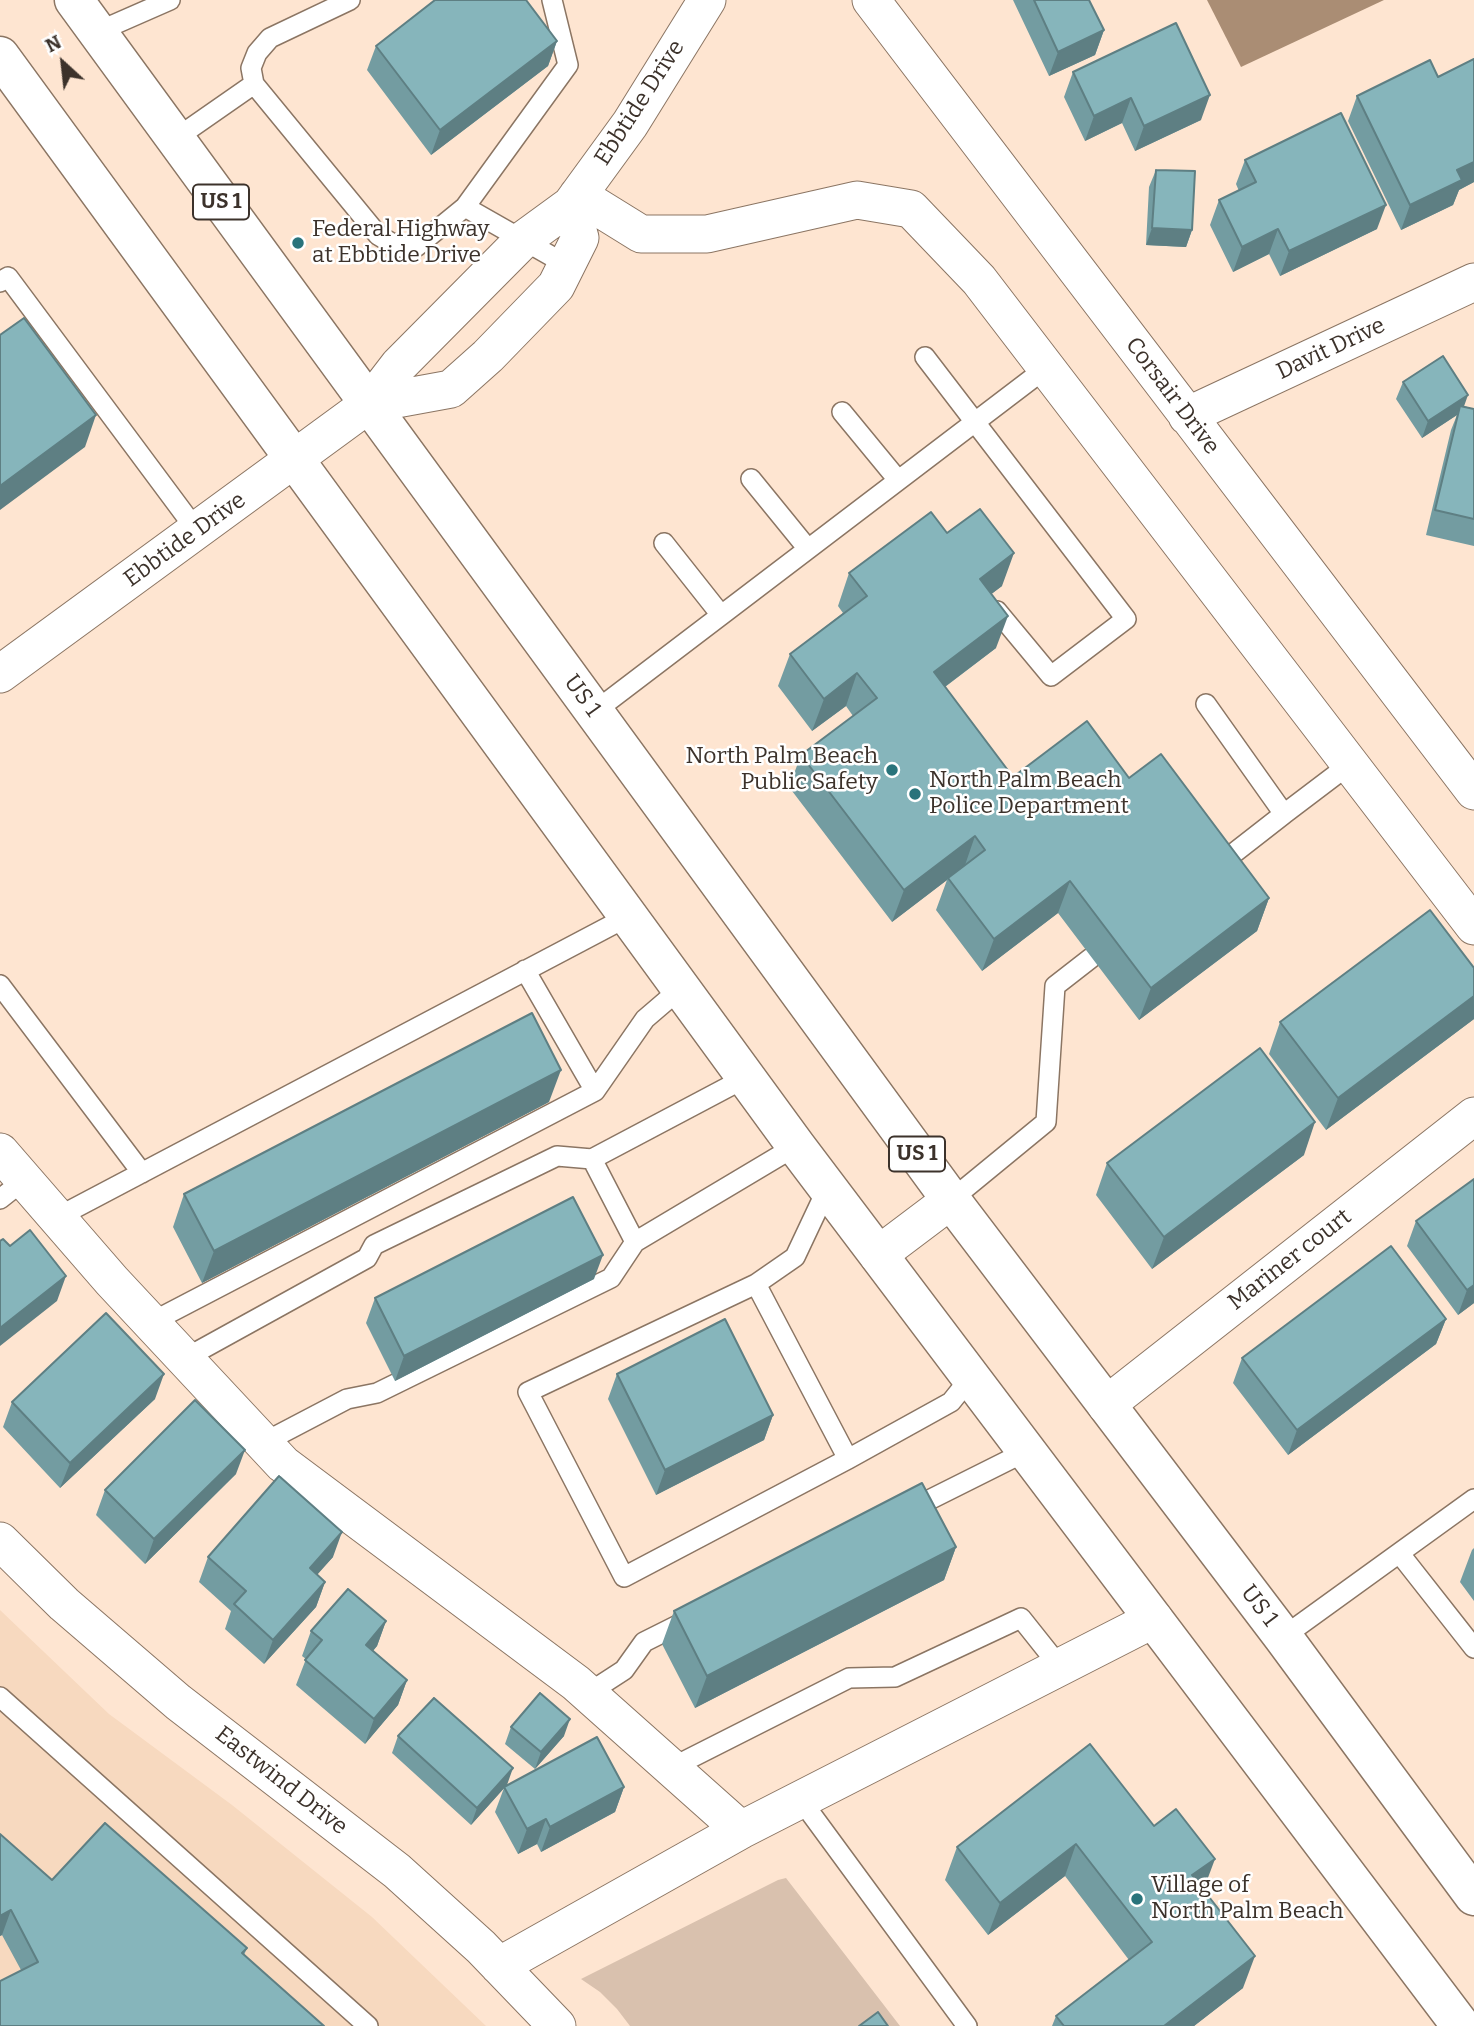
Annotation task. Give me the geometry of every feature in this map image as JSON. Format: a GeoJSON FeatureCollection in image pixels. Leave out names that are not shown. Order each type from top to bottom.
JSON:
{"type":"FeatureCollection","features":[{"type":"Feature","properties":{"kind":"main road","name":"US 1"},"geometry":{"type":"LineString","coordinates":[[74,0],[951,1200],[1283,1637],[1474,1896]]}},
{"type":"Feature","properties":{"kind":"main road"},"geometry":{"type":"LineString","coordinates":[[0,56],[796,1146],[1461,2026]]}},
{"type":"Feature","properties":{"kind":"street","name":"Ebbtide Drive"},"geometry":{"type":"LineString","coordinates":[[0,674],[369,404],[399,365],[523,240],[574,200],[630,124],[707,0]]}},
{"type":"Feature","properties":{"kind":"street","name":"Corsair Drive"},"geometry":{"type":"LineString","coordinates":[[871,0],[1474,791]]}},
{"type":"Feature","properties":{"kind":"street","name":"Ebbtide Drive"},"geometry":{"type":"LineString","coordinates":[[369,404],[452,389],[488,356],[556,286],[580,238],[574,200]]}},
{"type":"Feature","properties":{"kind":"street"},"geometry":{"type":"LineString","coordinates":[[574,200],[641,234],[707,234],[857,200],[911,209],[979,280],[1474,926]]}},
{"type":"Feature","properties":{"kind":"street","name":"Davit Drive"},"geometry":{"type":"LineString","coordinates":[[1187,415],[1474,282]]}},
{"type":"Feature","properties":{"kind":"street","name":"Mariner court"},"geometry":{"type":"LineString","coordinates":[[1106,1405],[1474,1116]]}},
{"type":"Feature","properties":{"kind":"street"},"geometry":{"type":"LineString","coordinates":[[0,1153],[12,1189],[56,1218],[150,1323],[283,1464],[587,1693],[741,1830]]}},
{"type":"Feature","properties":{"kind":"street"},"geometry":{"type":"LineString","coordinates":[[878,1255],[951,1200]]}},
{"type":"Feature","properties":{"kind":"street","name":"Eastwind Drive"},"geometry":{"type":"LineString","coordinates":[[0,1541],[65,1604],[178,1702],[397,1871],[499,1966],[543,2022]]}},
{"type":"Feature","properties":{"kind":"street"},"geometry":{"type":"LineString","coordinates":[[499,1966],[741,1830],[1154,1619]]}},
{"type":"Feature","properties":{"kind":"street"},"geometry":{"type":"LineString","coordinates":[[1468,2026],[1474,2022]]}},
{"type":"Feature","properties":{"kind":"lane"},"geometry":{"type":"LineString","coordinates":[[97,32],[170,0]]}},
{"type":"Feature","properties":{"kind":"lane"},"geometry":{"type":"LineString","coordinates":[[350,0],[270,38],[257,53],[251,68],[254,84],[378,235],[398,247],[416,247],[465,207],[568,65],[552,0]]}},
{"type":"Feature","properties":{"kind":"lane"},"geometry":{"type":"LineString","coordinates":[[175,139],[254,84]]}},
{"type":"Feature","properties":{"kind":"lane"},"geometry":{"type":"LineString","coordinates":[[465,207],[567,265]]}},
{"type":"Feature","properties":{"kind":"lane"},"geometry":{"type":"LineString","coordinates":[[0,282],[8,276],[197,531]]}},
{"type":"Feature","properties":{"kind":"lane"},"geometry":{"type":"LineString","coordinates":[[925,357],[1126,619],[1051,676],[997,611]]}},
{"type":"Feature","properties":{"kind":"lane"},"geometry":{"type":"LineString","coordinates":[[594,712],[1046,368]]}},
{"type":"Feature","properties":{"kind":"lane"},"geometry":{"type":"LineString","coordinates":[[842,412],[898,480]]}},
{"type":"Feature","properties":{"kind":"lane"},"geometry":{"type":"LineString","coordinates":[[751,480],[808,549]]}},
{"type":"Feature","properties":{"kind":"lane"},"geometry":{"type":"LineString","coordinates":[[664,543],[721,615]]}},
{"type":"Feature","properties":{"kind":"lane"},"geometry":{"type":"LineString","coordinates":[[1206,704],[1284,814]]}},
{"type":"Feature","properties":{"kind":"lane"},"geometry":{"type":"LineString","coordinates":[[1212,870],[1350,764]]}},
{"type":"Feature","properties":{"kind":"lane"},"geometry":{"type":"LineString","coordinates":[[56,1218],[629,916]]}},
{"type":"Feature","properties":{"kind":"lane"},"geometry":{"type":"LineString","coordinates":[[951,1200],[1046,1122],[1055,986],[1091,958]]}},
{"type":"Feature","properties":{"kind":"lane"},"geometry":{"type":"LineString","coordinates":[[525,970],[595,1091]]}},
{"type":"Feature","properties":{"kind":"lane"},"geometry":{"type":"LineString","coordinates":[[0,985],[142,1173]]}},
{"type":"Feature","properties":{"kind":"lane"},"geometry":{"type":"LineString","coordinates":[[150,1323],[595,1091],[645,1019],[680,989]]}},
{"type":"Feature","properties":{"kind":"lane"},"geometry":{"type":"LineString","coordinates":[[184,1359],[367,1258],[374,1245],[557,1156],[592,1160],[747,1077]]}},
{"type":"Feature","properties":{"kind":"lane"},"geometry":{"type":"LineString","coordinates":[[263,1443],[347,1399],[377,1393],[611,1278],[635,1242],[796,1146]]}},
{"type":"Feature","properties":{"kind":"lane"},"geometry":{"type":"LineString","coordinates":[[592,1160],[635,1242]]}},
{"type":"Feature","properties":{"kind":"lane"},"geometry":{"type":"LineString","coordinates":[[828,1187],[795,1257],[756,1284],[528,1392],[624,1577],[951,1402],[971,1377]]}},
{"type":"Feature","properties":{"kind":"lane"},"geometry":{"type":"LineString","coordinates":[[756,1284],[848,1459]]}},
{"type":"Feature","properties":{"kind":"lane"},"geometry":{"type":"LineString","coordinates":[[894,1518],[1027,1451]]}},
{"type":"Feature","properties":{"kind":"lane"},"geometry":{"type":"LineString","coordinates":[[1283,1637],[1474,1499]]}},
{"type":"Feature","properties":{"kind":"lane"},"geometry":{"type":"LineString","coordinates":[[1400,1554],[1474,1647]]}},
{"type":"Feature","properties":{"kind":"lane"},"geometry":{"type":"LineString","coordinates":[[587,1693],[624,1670],[644,1642],[707,1611]]}},
{"type":"Feature","properties":{"kind":"lane"},"geometry":{"type":"LineString","coordinates":[[671,1768],[849,1678],[895,1677],[1021,1618],[1060,1667]]}},
{"type":"Feature","properties":{"kind":"lane"},"geometry":{"type":"LineString","coordinates":[[0,1697],[368,2026]]}},
{"type":"Feature","properties":{"kind":"lane"},"geometry":{"type":"LineString","coordinates":[[801,1800],[967,2026]]}},
{"type":"Feature","properties":{"kind":"shaded area"},"geometry":{"type":"Polygon","coordinates":[[[1207,0],[1384,0],[1241,67],[1207,0]]]}},
{"type":"Feature","properties":{"kind":"shaded area"},"geometry":{"type":"Polygon","coordinates":[[[0,1610],[109,1714],[232,1805],[372,1917],[486,2026],[0,2026],[0,1610]]]}},
{"type":"Feature","properties":{"kind":"shaded area"},"geometry":{"type":"Polygon","coordinates":[[[786,1878],[900,2026],[630,2026],[600,1992],[581,1979],[778,1880],[786,1878]]]}},
{"type":"Feature","properties":{"kind":"building"},"geometry":{"type":"Polygon","coordinates":[[[435,0],[526,0],[557,41],[440,130],[376,46],[435,0]]]}},
{"type":"Feature","properties":{"kind":"building"},"geometry":{"type":"Polygon","coordinates":[[[1034,0],[1089,0],[1104,30],[1058,52],[1034,0]]]}},
{"type":"Feature","properties":{"kind":"building"},"geometry":{"type":"Polygon","coordinates":[[[1176,23],[1210,95],[1144,126],[1131,98],[1094,116],[1073,72],[1176,23]]]}},
{"type":"Feature","properties":{"kind":"building"},"geometry":{"type":"Polygon","coordinates":[[[1474,59],[1474,162],[1457,170],[1462,180],[1410,205],[1357,96],[1430,60],[1438,77],[1474,59]]]}},
{"type":"Feature","properties":{"kind":"building"},"geometry":{"type":"Polygon","coordinates":[[[1341,113],[1386,205],[1289,251],[1278,229],[1242,247],[1219,200],[1256,182],[1245,160],[1341,113]]]}},
{"type":"Feature","properties":{"kind":"building"},"geometry":{"type":"Polygon","coordinates":[[[1156,170],[1195,171],[1192,230],[1152,228],[1156,170]]]}},
{"type":"Feature","properties":{"kind":"building"},"geometry":{"type":"Polygon","coordinates":[[[24,318],[96,415],[0,486],[0,335],[24,318]]]}},
{"type":"Feature","properties":{"kind":"building"},"geometry":{"type":"Polygon","coordinates":[[[1443,356],[1468,395],[1428,421],[1403,382],[1443,356]]]}},
{"type":"Feature","properties":{"kind":"building"},"geometry":{"type":"Polygon","coordinates":[[[1460,406],[1474,409],[1474,519],[1435,510],[1460,406]]]}},
{"type":"Feature","properties":{"kind":"building","name":"North Palm Beach Public Safety"},"geometry":{"type":"Polygon","coordinates":[[[980,509],[1014,553],[980,579],[1008,616],[934,672],[1013,777],[1087,721],[1129,778],[1161,754],[1269,898],[1151,988],[1070,881],[994,939],[948,878],[985,850],[975,836],[904,890],[801,755],[877,698],[857,673],[824,699],[790,654],[867,596],[849,573],[931,512],[947,533],[980,509]]]}},
{"type":"Feature","properties":{"kind":"building"},"geometry":{"type":"Polygon","coordinates":[[[1430,910],[1474,968],[1474,996],[1338,1098],[1280,1022],[1430,910]]]}},
{"type":"Feature","properties":{"kind":"building"},"geometry":{"type":"Polygon","coordinates":[[[532,1013],[561,1070],[214,1251],[184,1194],[532,1013]]]}},
{"type":"Feature","properties":{"kind":"building"},"geometry":{"type":"Polygon","coordinates":[[[1260,1048],[1315,1122],[1164,1237],[1107,1163],[1260,1048]]]}},
{"type":"Feature","properties":{"kind":"building"},"geometry":{"type":"Polygon","coordinates":[[[1474,1179],[1474,1285],[1467,1290],[1416,1221],[1474,1179]]]}},
{"type":"Feature","properties":{"kind":"building"},"geometry":{"type":"Polygon","coordinates":[[[573,1197],[603,1255],[404,1356],[375,1298],[573,1197]]]}},
{"type":"Feature","properties":{"kind":"building"},"geometry":{"type":"Polygon","coordinates":[[[30,1230],[66,1276],[0,1328],[0,1241],[3,1239],[10,1246],[30,1230]]]}},
{"type":"Feature","properties":{"kind":"building"},"geometry":{"type":"Polygon","coordinates":[[[1391,1246],[1446,1319],[1297,1430],[1242,1358],[1391,1246]]]}},
{"type":"Feature","properties":{"kind":"building"},"geometry":{"type":"Polygon","coordinates":[[[106,1313],[164,1374],[70,1463],[12,1402],[106,1313]]]}},
{"type":"Feature","properties":{"kind":"building"},"geometry":{"type":"Polygon","coordinates":[[[725,1319],[773,1415],[665,1470],[617,1374],[725,1319]]]}},
{"type":"Feature","properties":{"kind":"building"},"geometry":{"type":"Polygon","coordinates":[[[195,1400],[245,1450],[154,1539],[105,1490],[195,1400]]]}},
{"type":"Feature","properties":{"kind":"building"},"geometry":{"type":"Polygon","coordinates":[[[279,1476],[342,1532],[310,1568],[325,1582],[273,1640],[234,1604],[246,1591],[208,1557],[279,1476]]]}},
{"type":"Feature","properties":{"kind":"building"},"geometry":{"type":"Polygon","coordinates":[[[922,1483],[956,1547],[707,1676],[674,1611],[922,1483]]]}},
{"type":"Feature","properties":{"kind":"building"},"geometry":{"type":"Polygon","coordinates":[[[348,1589],[386,1621],[366,1645],[407,1680],[374,1719],[305,1660],[322,1640],[311,1631],[348,1589]]]}},
{"type":"Feature","properties":{"kind":"building"},"geometry":{"type":"Polygon","coordinates":[[[540,1693],[570,1719],[541,1752],[511,1727],[540,1693]]]}},
{"type":"Feature","properties":{"kind":"building"},"geometry":{"type":"Polygon","coordinates":[[[434,1698],[513,1768],[477,1808],[398,1736],[434,1698]]]}},
{"type":"Feature","properties":{"kind":"building"},"geometry":{"type":"Polygon","coordinates":[[[597,1737],[624,1787],[550,1827],[546,1819],[527,1829],[504,1787],[597,1737]]]}},
{"type":"Feature","properties":{"kind":"building","name":"Village of North Palm Beach"},"geometry":{"type":"Polygon","coordinates":[[[1090,1744],[1154,1826],[1176,1809],[1215,1859],[1192,1875],[1255,1956],[1164,2026],[1064,2026],[1056,2016],[1152,1942],[1076,1844],[1000,1903],[957,1847],[1090,1744]]]}},
{"type":"Feature","properties":{"kind":"building"},"geometry":{"type":"Polygon","coordinates":[[[105,1823],[247,1948],[242,1953],[324,2026],[0,2026],[0,1981],[38,1962],[11,1910],[0,1916],[0,1834],[52,1880],[105,1823]]]}},
{"type":"Feature","properties":{"kind":"building"},"geometry":{"type":"Polygon","coordinates":[[[878,2012],[888,2026],[859,2026],[878,2012]]]}},
{"type":"Feature","properties":{"kind":"place","name":"Federal Highway at Ebbtide Drive"},"geometry":{"type":"Point","coordinates":[298,243]}},
{"type":"Feature","properties":{"kind":"place","name":"North Palm Beach Public Safety"},"geometry":{"type":"Point","coordinates":[892,770]}},
{"type":"Feature","properties":{"kind":"place","name":"North Palm Beach Police Department"},"geometry":{"type":"Point","coordinates":[915,794]}},
{"type":"Feature","properties":{"kind":"place","name":"Village of North Palm Beach"},"geometry":{"type":"Point","coordinates":[1137,1899]}}]}
